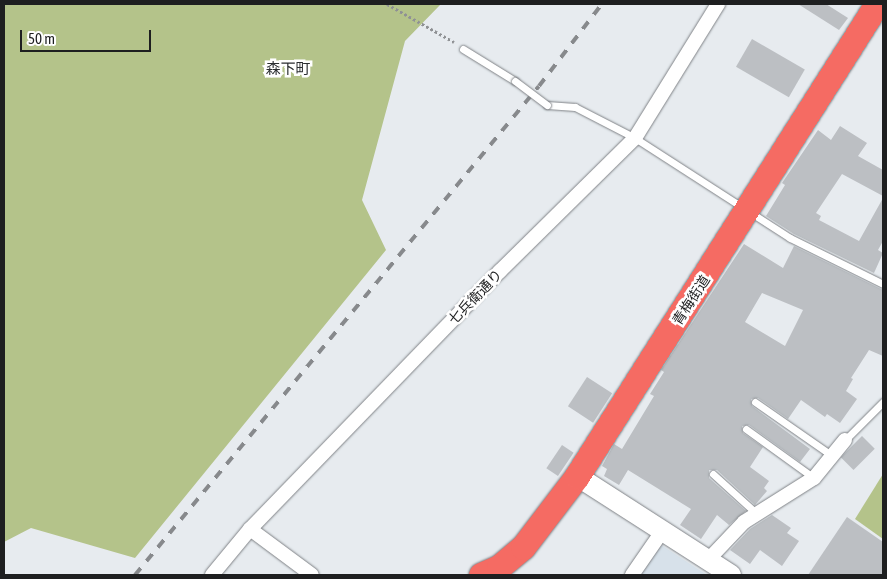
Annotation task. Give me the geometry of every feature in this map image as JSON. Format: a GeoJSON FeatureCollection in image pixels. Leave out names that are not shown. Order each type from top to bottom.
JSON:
{"type":"FeatureCollection","features":[{"type":"Feature","properties":{"kind":"highway","name":"青梅街道"},"geometry":{"type":"LineString","coordinates":[[485,575],[510,560],[524,547],[577,476],[748,211],[877,4]]}},
{"type":"Feature","properties":{"kind":"street","name":"七兵衛通り"},"geometry":{"type":"LineString","coordinates":[[212,575],[250,529],[635,138],[718,4]]}},
{"type":"Feature","properties":{"kind":"street"},"geometry":{"type":"LineString","coordinates":[[708,560],[733,532],[757,514],[814,478],[844,440]]}},
{"type":"Feature","properties":{"kind":"street"},"geometry":{"type":"LineString","coordinates":[[577,476],[731,575]]}},
{"type":"Feature","properties":{"kind":"street"},"geometry":{"type":"LineString","coordinates":[[250,529],[312,575]]}},
{"type":"Feature","properties":{"kind":"street"},"geometry":{"type":"LineString","coordinates":[[632,575],[663,530]]}},
{"type":"Feature","properties":{"kind":"lane"},"geometry":{"type":"LineString","coordinates":[[463,49],[515,81],[547,105],[575,107],[635,138],[790,238],[883,284]]}},
{"type":"Feature","properties":{"kind":"lane"},"geometry":{"type":"LineString","coordinates":[[755,402],[831,455]]}},
{"type":"Feature","properties":{"kind":"lane"},"geometry":{"type":"LineString","coordinates":[[844,440],[850,439],[883,402]]}},
{"type":"Feature","properties":{"kind":"lane"},"geometry":{"type":"LineString","coordinates":[[746,429],[814,478]]}},
{"type":"Feature","properties":{"kind":"lane"},"geometry":{"type":"LineString","coordinates":[[713,474],[757,514]]}},
{"type":"Feature","properties":{"kind":"path"},"geometry":{"type":"LineString","coordinates":[[387,4],[463,49]]}},
{"type":"Feature","properties":{"kind":"shaded area"},"geometry":{"type":"Polygon","coordinates":[[[661,545],[707,575],[639,575],[661,545]]]}},
{"type":"Feature","properties":{"kind":"green space"},"geometry":{"type":"Polygon","coordinates":[[[4,4],[441,4],[405,41],[362,200],[386,250],[135,558],[31,528],[4,542],[4,4]]]}},
{"type":"Feature","properties":{"kind":"green space"},"geometry":{"type":"Polygon","coordinates":[[[883,474],[883,539],[855,519],[883,474]]]}},
{"type":"Feature","properties":{"kind":"building"},"geometry":{"type":"Polygon","coordinates":[[[798,4],[826,4],[848,18],[839,30],[798,4]]]}},
{"type":"Feature","properties":{"kind":"building"},"geometry":{"type":"Polygon","coordinates":[[[752,39],[805,70],[789,97],[736,67],[752,39]]]}},
{"type":"Feature","properties":{"kind":"building"},"geometry":{"type":"Polygon","coordinates":[[[840,126],[867,143],[858,156],[883,170],[883,196],[842,174],[816,213],[821,216],[819,220],[859,241],[883,198],[883,241],[878,250],[883,253],[874,273],[794,234],[766,216],[785,185],[782,183],[818,130],[831,140],[840,126]]]}},
{"type":"Feature","properties":{"kind":"building"},"geometry":{"type":"Polygon","coordinates":[[[744,244],[783,268],[794,246],[883,290],[883,356],[869,350],[851,378],[853,379],[846,391],[857,399],[840,423],[827,414],[825,417],[801,400],[788,419],[758,398],[751,399],[752,406],[810,449],[800,462],[749,425],[742,426],[743,433],[763,447],[750,467],[769,481],[764,488],[767,491],[755,505],[717,470],[709,470],[709,478],[746,511],[729,525],[717,515],[701,539],[680,525],[691,509],[628,470],[619,485],[604,476],[607,469],[602,466],[614,444],[622,449],[654,396],[650,394],[664,372],[661,370],[744,244]],[[762,293],[745,322],[785,346],[803,310],[762,293]]]}},
{"type":"Feature","properties":{"kind":"building"},"geometry":{"type":"Polygon","coordinates":[[[587,377],[612,393],[593,423],[568,406],[587,377]]]}},
{"type":"Feature","properties":{"kind":"building"},"geometry":{"type":"Polygon","coordinates":[[[862,436],[875,449],[854,470],[841,457],[862,436]]]}},
{"type":"Feature","properties":{"kind":"building"},"geometry":{"type":"Polygon","coordinates":[[[562,445],[574,453],[558,476],[546,468],[562,445]]]}},
{"type":"Feature","properties":{"kind":"building"},"geometry":{"type":"Polygon","coordinates":[[[772,515],[791,528],[787,533],[799,541],[782,566],[760,550],[750,564],[730,550],[750,529],[772,515]]]}},
{"type":"Feature","properties":{"kind":"building"},"geometry":{"type":"Polygon","coordinates":[[[847,517],[883,542],[883,575],[808,575],[847,517]]]}},
{"type":"Feature","properties":{"kind":"railway"},"geometry":{"type":"LineString","coordinates":[[135,575],[539,86],[602,4]]}},
{"type":"Feature","properties":{"kind":"district","name":"森下町"},"geometry":{"type":"Point","coordinates":[288,69]}}]}
